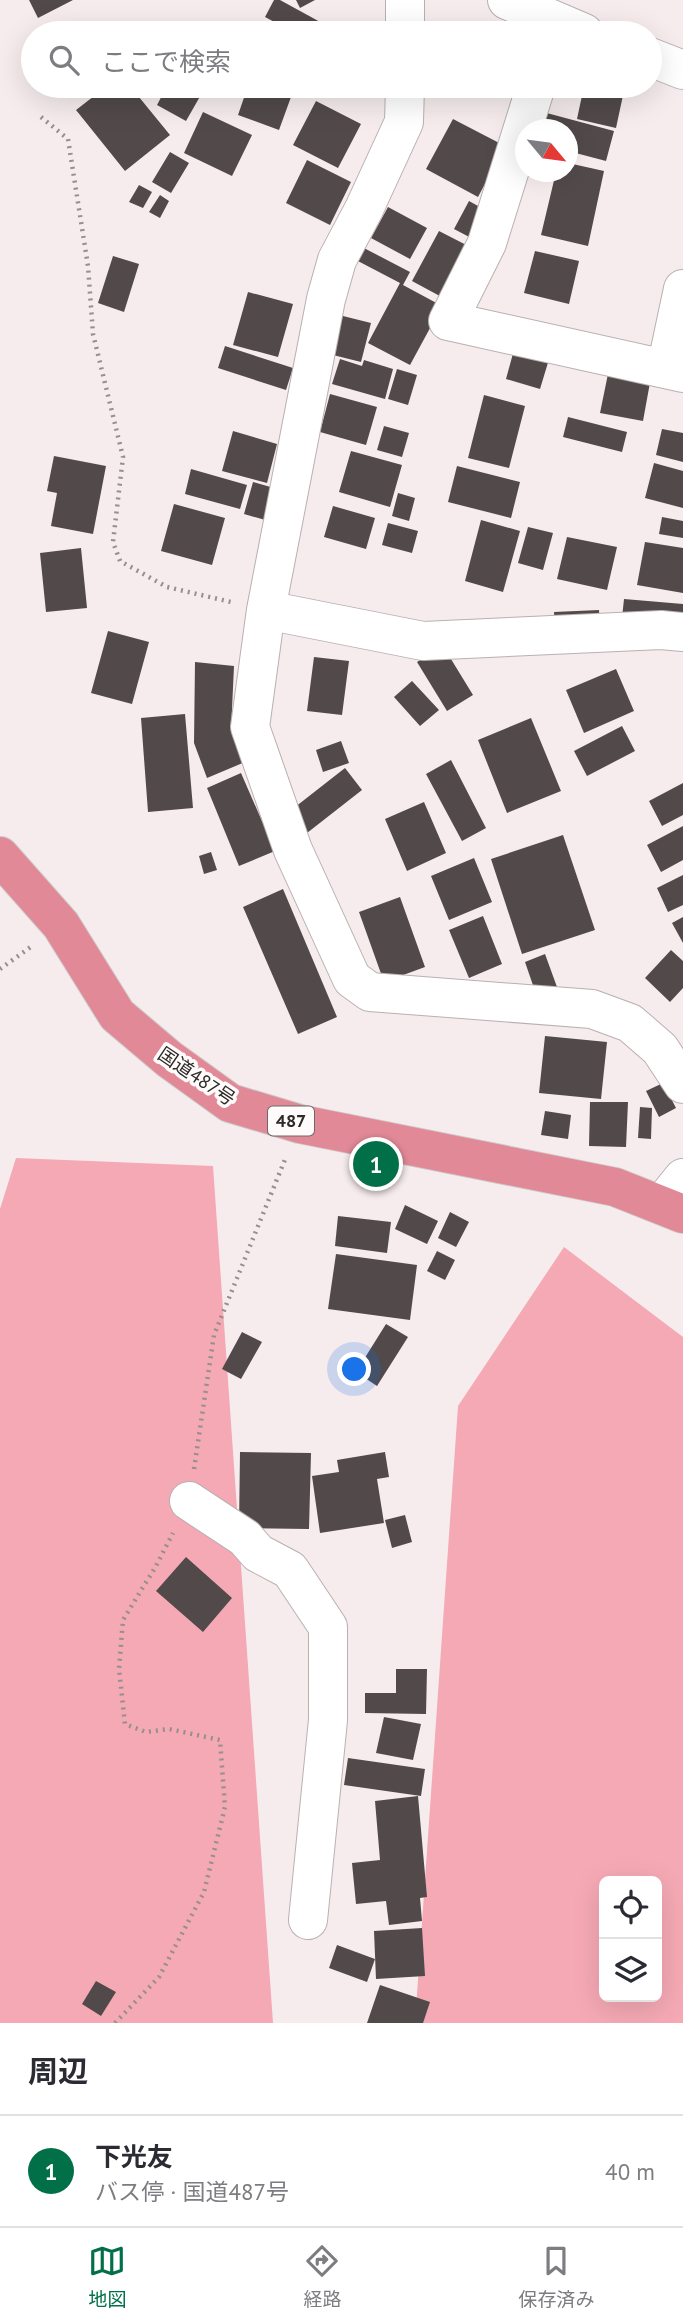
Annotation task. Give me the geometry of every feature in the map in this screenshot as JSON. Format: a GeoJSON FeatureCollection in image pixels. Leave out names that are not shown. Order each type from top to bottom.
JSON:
{"type":"FeatureCollection","features":[{"type":"Feature","properties":{"kind":"highway","name":"国道487号"},"geometry":{"type":"LineString","coordinates":[[0,856],[61,925],[117,1015],[169,1059],[230,1103],[300,1124],[676,1199]]}},
{"type":"Feature","properties":{"kind":"street"},"geometry":{"type":"LineString","coordinates":[[405,0],[405,21]]}},
{"type":"Feature","properties":{"kind":"street"},"geometry":{"type":"LineString","coordinates":[[507,0],[547,21]]}},
{"type":"Feature","properties":{"kind":"street"},"geometry":{"type":"LineString","coordinates":[[662,62],[683,70]]}},
{"type":"Feature","properties":{"kind":"street"},"geometry":{"type":"LineString","coordinates":[[405,98],[404,122],[337,260],[326,299],[266,610],[250,727],[293,850],[352,979],[370,992],[592,1009],[630,1023],[660,1049],[683,1084]]}},
{"type":"Feature","properties":{"kind":"street"},"geometry":{"type":"LineString","coordinates":[[532,98],[487,243],[449,321],[675,371],[683,289]]}},
{"type":"Feature","properties":{"kind":"street"},"geometry":{"type":"LineString","coordinates":[[266,610],[423,641],[661,630],[683,632]]}},
{"type":"Feature","properties":{"kind":"street"},"geometry":{"type":"LineString","coordinates":[[189,1501],[244,1538],[258,1553],[290,1570],[328,1627],[328,1720],[308,1920]]}},
{"type":"Feature","properties":{"kind":"path"},"geometry":{"type":"LineString","coordinates":[[41,117],[68,139],[88,266],[93,334],[123,457],[113,542],[120,561],[167,587],[266,610]]}},
{"type":"Feature","properties":{"kind":"path"},"geometry":{"type":"LineString","coordinates":[[115,2023],[159,1976],[204,1892],[225,1807],[220,1741],[169,1729],[146,1732],[125,1724],[119,1669],[122,1620],[156,1566],[189,1501],[214,1335],[300,1124]]}},
{"type":"Feature","properties":{"kind":"shaded area"},"geometry":{"type":"Polygon","coordinates":[[[16,1158],[213,1166],[273,2023],[0,2023],[0,1209],[16,1158]]]}},
{"type":"Feature","properties":{"kind":"shaded area"},"geometry":{"type":"Polygon","coordinates":[[[564,1247],[683,1337],[683,2023],[415,2023],[458,1406],[564,1247]]]}},
{"type":"Feature","properties":{"kind":"building"},"geometry":{"type":"Polygon","coordinates":[[[29,0],[73,0],[38,18],[29,0]]]}},
{"type":"Feature","properties":{"kind":"building"},"geometry":{"type":"Polygon","coordinates":[[[274,0],[280,0],[318,21],[272,21],[265,17],[274,0]]]}},
{"type":"Feature","properties":{"kind":"building"},"geometry":{"type":"Polygon","coordinates":[[[296,0],[315,0],[300,8],[296,0]]]}},
{"type":"Feature","properties":{"kind":"building"},"geometry":{"type":"Polygon","coordinates":[[[92,98],[140,98],[170,135],[125,171],[76,110],[92,98]]]}},
{"type":"Feature","properties":{"kind":"building"},"geometry":{"type":"Polygon","coordinates":[[[161,98],[199,98],[186,121],[157,105],[161,98]]]}},
{"type":"Feature","properties":{"kind":"building"},"geometry":{"type":"Polygon","coordinates":[[[244,98],[291,98],[279,130],[238,115],[244,98]]]}},
{"type":"Feature","properties":{"kind":"building"},"geometry":{"type":"Polygon","coordinates":[[[581,98],[622,98],[616,128],[577,119],[581,98]]]}},
{"type":"Feature","properties":{"kind":"building"},"geometry":{"type":"Polygon","coordinates":[[[316,101],[361,124],[338,168],[293,145],[316,101]]]}},
{"type":"Feature","properties":{"kind":"building"},"geometry":{"type":"Polygon","coordinates":[[[203,112],[252,135],[232,176],[184,153],[203,112]]]}},
{"type":"Feature","properties":{"kind":"building"},"geometry":{"type":"Polygon","coordinates":[[[543,112],[569,119],[541,119],[543,112]]]}},
{"type":"Feature","properties":{"kind":"building"},"geometry":{"type":"Polygon","coordinates":[[[453,119],[505,146],[478,197],[426,169],[453,119]]]}},
{"type":"Feature","properties":{"kind":"building"},"geometry":{"type":"Polygon","coordinates":[[[578,121],[614,131],[606,161],[578,154],[578,121]]]}},
{"type":"Feature","properties":{"kind":"building"},"geometry":{"type":"Polygon","coordinates":[[[170,152],[189,163],[171,193],[152,182],[170,152]]]}},
{"type":"Feature","properties":{"kind":"building"},"geometry":{"type":"Polygon","coordinates":[[[307,160],[351,182],[330,225],[286,203],[307,160]]]}},
{"type":"Feature","properties":{"kind":"building"},"geometry":{"type":"Polygon","coordinates":[[[578,165],[604,171],[588,246],[541,235],[554,182],[578,182],[578,165]]]}},
{"type":"Feature","properties":{"kind":"building"},"geometry":{"type":"Polygon","coordinates":[[[139,185],[152,192],[143,208],[129,202],[139,185]]]}},
{"type":"Feature","properties":{"kind":"building"},"geometry":{"type":"Polygon","coordinates":[[[160,195],[169,201],[160,218],[149,212],[160,195]]]}},
{"type":"Feature","properties":{"kind":"building"},"geometry":{"type":"Polygon","coordinates":[[[469,201],[489,212],[475,240],[454,229],[469,201]]]}},
{"type":"Feature","properties":{"kind":"building"},"geometry":{"type":"Polygon","coordinates":[[[388,207],[427,228],[410,259],[371,238],[388,207]]]}},
{"type":"Feature","properties":{"kind":"building"},"geometry":{"type":"Polygon","coordinates":[[[439,231],[476,250],[449,301],[412,281],[439,231]]]}},
{"type":"Feature","properties":{"kind":"building"},"geometry":{"type":"Polygon","coordinates":[[[362,247],[410,272],[403,285],[442,306],[410,365],[368,343],[400,283],[356,260],[362,247]]]}},
{"type":"Feature","properties":{"kind":"building"},"geometry":{"type":"Polygon","coordinates":[[[535,251],[579,261],[569,304],[524,293],[535,251]]]}},
{"type":"Feature","properties":{"kind":"building"},"geometry":{"type":"Polygon","coordinates":[[[113,256],[139,264],[124,312],[98,303],[113,256]]]}},
{"type":"Feature","properties":{"kind":"building"},"geometry":{"type":"Polygon","coordinates":[[[248,292],[293,304],[278,357],[233,345],[248,292]]]}},
{"type":"Feature","properties":{"kind":"building"},"geometry":{"type":"Polygon","coordinates":[[[339,315],[371,323],[361,362],[329,354],[339,315]]]}},
{"type":"Feature","properties":{"kind":"building"},"geometry":{"type":"Polygon","coordinates":[[[225,346],[293,368],[286,390],[218,368],[225,346]]]}},
{"type":"Feature","properties":{"kind":"building"},"geometry":{"type":"Polygon","coordinates":[[[515,346],[550,356],[540,389],[506,379],[515,346]]]}},
{"type":"Feature","properties":{"kind":"building"},"geometry":{"type":"Polygon","coordinates":[[[340,359],[362,366],[364,360],[393,369],[385,399],[332,384],[340,359]]]}},
{"type":"Feature","properties":{"kind":"building"},"geometry":{"type":"Polygon","coordinates":[[[397,369],[417,375],[408,405],[388,399],[397,369]]]}},
{"type":"Feature","properties":{"kind":"building"},"geometry":{"type":"Polygon","coordinates":[[[609,369],[651,377],[643,421],[600,413],[609,369]]]}},
{"type":"Feature","properties":{"kind":"building"},"geometry":{"type":"Polygon","coordinates":[[[330,394],[377,407],[366,445],[320,432],[330,394]]]}},
{"type":"Feature","properties":{"kind":"building"},"geometry":{"type":"Polygon","coordinates":[[[484,395],[525,406],[509,468],[468,458],[484,395]]]}},
{"type":"Feature","properties":{"kind":"building"},"geometry":{"type":"Polygon","coordinates":[[[568,417],[627,432],[622,452],[563,437],[568,417]]]}},
{"type":"Feature","properties":{"kind":"building"},"geometry":{"type":"Polygon","coordinates":[[[384,426],[409,433],[402,457],[377,450],[384,426]]]}},
{"type":"Feature","properties":{"kind":"building"},"geometry":{"type":"Polygon","coordinates":[[[662,429],[683,433],[683,462],[656,455],[662,429]]]}},
{"type":"Feature","properties":{"kind":"building"},"geometry":{"type":"Polygon","coordinates":[[[233,431],[277,444],[267,483],[222,471],[233,431]]]}},
{"type":"Feature","properties":{"kind":"building"},"geometry":{"type":"Polygon","coordinates":[[[351,451],[402,465],[390,507],[339,492],[351,451]]]}},
{"type":"Feature","properties":{"kind":"building"},"geometry":{"type":"Polygon","coordinates":[[[54,456],[106,466],[93,534],[51,526],[57,493],[47,491],[54,456]]]}},
{"type":"Feature","properties":{"kind":"building"},"geometry":{"type":"Polygon","coordinates":[[[654,463],[683,471],[683,508],[645,498],[654,463]]]}},
{"type":"Feature","properties":{"kind":"building"},"geometry":{"type":"Polygon","coordinates":[[[457,466],[520,482],[511,518],[448,502],[457,466]]]}},
{"type":"Feature","properties":{"kind":"building"},"geometry":{"type":"Polygon","coordinates":[[[191,469],[247,485],[240,509],[185,494],[191,469]]]}},
{"type":"Feature","properties":{"kind":"building"},"geometry":{"type":"Polygon","coordinates":[[[253,482],[281,490],[272,522],[244,514],[253,482]]]}},
{"type":"Feature","properties":{"kind":"building"},"geometry":{"type":"Polygon","coordinates":[[[398,493],[415,498],[409,521],[392,516],[398,493]]]}},
{"type":"Feature","properties":{"kind":"building"},"geometry":{"type":"Polygon","coordinates":[[[174,504],[225,518],[212,565],[161,551],[174,504]]]}},
{"type":"Feature","properties":{"kind":"building"},"geometry":{"type":"Polygon","coordinates":[[[333,506],[375,518],[366,549],[324,537],[333,506]]]}},
{"type":"Feature","properties":{"kind":"building"},"geometry":{"type":"Polygon","coordinates":[[[662,517],[683,521],[683,538],[659,534],[662,517]]]}},
{"type":"Feature","properties":{"kind":"building"},"geometry":{"type":"Polygon","coordinates":[[[481,520],[520,531],[503,592],[465,581],[481,520]]]}},
{"type":"Feature","properties":{"kind":"building"},"geometry":{"type":"Polygon","coordinates":[[[388,523],[418,531],[412,553],[382,545],[388,523]]]}},
{"type":"Feature","properties":{"kind":"building"},"geometry":{"type":"Polygon","coordinates":[[[528,527],[553,533],[543,570],[518,563],[528,527]]]}},
{"type":"Feature","properties":{"kind":"building"},"geometry":{"type":"Polygon","coordinates":[[[567,537],[617,547],[607,590],[557,579],[567,537]]]}},
{"type":"Feature","properties":{"kind":"building"},"geometry":{"type":"Polygon","coordinates":[[[645,542],[683,548],[683,593],[637,585],[645,542]]]}},
{"type":"Feature","properties":{"kind":"building"},"geometry":{"type":"Polygon","coordinates":[[[81,548],[87,608],[46,612],[40,553],[81,548]]]}},
{"type":"Feature","properties":{"kind":"building"},"geometry":{"type":"Polygon","coordinates":[[[624,599],[683,604],[683,623],[622,618],[624,599]]]}},
{"type":"Feature","properties":{"kind":"building"},"geometry":{"type":"Polygon","coordinates":[[[599,610],[600,627],[555,629],[554,612],[599,610]]]}},
{"type":"Feature","properties":{"kind":"building"},"geometry":{"type":"Polygon","coordinates":[[[108,631],[149,642],[132,704],[91,693],[108,631]]]}},
{"type":"Feature","properties":{"kind":"building"},"geometry":{"type":"Polygon","coordinates":[[[443,646],[473,695],[447,711],[417,662],[443,646]]]}},
{"type":"Feature","properties":{"kind":"building"},"geometry":{"type":"Polygon","coordinates":[[[314,657],[349,661],[342,715],[307,711],[314,657]]]}},
{"type":"Feature","properties":{"kind":"building"},"geometry":{"type":"Polygon","coordinates":[[[195,662],[234,666],[231,731],[245,762],[207,778],[194,743],[195,662]]]}},
{"type":"Feature","properties":{"kind":"building"},"geometry":{"type":"Polygon","coordinates":[[[616,669],[634,711],[584,733],[566,690],[616,669]]]}},
{"type":"Feature","properties":{"kind":"building"},"geometry":{"type":"Polygon","coordinates":[[[412,681],[439,710],[420,726],[394,697],[412,681]]]}},
{"type":"Feature","properties":{"kind":"building"},"geometry":{"type":"Polygon","coordinates":[[[185,714],[193,808],[148,812],[141,718],[185,714]]]}},
{"type":"Feature","properties":{"kind":"building"},"geometry":{"type":"Polygon","coordinates":[[[531,718],[561,791],[507,813],[478,740],[531,718]]]}},
{"type":"Feature","properties":{"kind":"building"},"geometry":{"type":"Polygon","coordinates":[[[622,726],[635,751],[587,776],[574,751],[622,726]]]}},
{"type":"Feature","properties":{"kind":"building"},"geometry":{"type":"Polygon","coordinates":[[[341,741],[349,763],[323,772],[316,750],[341,741]]]}},
{"type":"Feature","properties":{"kind":"building"},"geometry":{"type":"Polygon","coordinates":[[[451,760],[486,828],[462,841],[426,774],[451,760]]]}},
{"type":"Feature","properties":{"kind":"building"},"geometry":{"type":"Polygon","coordinates":[[[345,768],[362,790],[307,833],[290,811],[345,768]]]}},
{"type":"Feature","properties":{"kind":"building"},"geometry":{"type":"Polygon","coordinates":[[[241,773],[275,851],[239,866],[207,788],[241,773]]]}},
{"type":"Feature","properties":{"kind":"building"},"geometry":{"type":"Polygon","coordinates":[[[683,783],[683,815],[662,826],[649,801],[683,783]]]}},
{"type":"Feature","properties":{"kind":"building"},"geometry":{"type":"Polygon","coordinates":[[[424,802],[446,853],[407,871],[385,819],[424,802]]]}},
{"type":"Feature","properties":{"kind":"building"},"geometry":{"type":"Polygon","coordinates":[[[683,826],[683,860],[661,872],[647,845],[683,826]]]}},
{"type":"Feature","properties":{"kind":"building"},"geometry":{"type":"Polygon","coordinates":[[[563,835],[595,930],[522,954],[491,859],[563,835]]]}},
{"type":"Feature","properties":{"kind":"building"},"geometry":{"type":"Polygon","coordinates":[[[211,852],[217,870],[204,874],[199,856],[211,852]]]}},
{"type":"Feature","properties":{"kind":"building"},"geometry":{"type":"Polygon","coordinates":[[[474,858],[492,902],[449,920],[431,876],[474,858]]]}},
{"type":"Feature","properties":{"kind":"building"},"geometry":{"type":"Polygon","coordinates":[[[683,875],[683,905],[668,912],[657,888],[683,875]]]}},
{"type":"Feature","properties":{"kind":"building"},"geometry":{"type":"Polygon","coordinates":[[[283,889],[337,1017],[298,1034],[243,907],[283,889]]]}},
{"type":"Feature","properties":{"kind":"building"},"geometry":{"type":"Polygon","coordinates":[[[400,897],[425,967],[384,982],[359,912],[400,897]]]}},
{"type":"Feature","properties":{"kind":"building"},"geometry":{"type":"Polygon","coordinates":[[[483,916],[502,964],[469,978],[449,930],[483,916]]]}},
{"type":"Feature","properties":{"kind":"building"},"geometry":{"type":"Polygon","coordinates":[[[683,917],[683,943],[672,923],[683,917]]]}},
{"type":"Feature","properties":{"kind":"building"},"geometry":{"type":"Polygon","coordinates":[[[671,950],[683,961],[683,988],[670,1002],[645,978],[671,950]]]}},
{"type":"Feature","properties":{"kind":"building"},"geometry":{"type":"Polygon","coordinates":[[[545,954],[557,987],[536,994],[525,962],[545,954]]]}},
{"type":"Feature","properties":{"kind":"building"},"geometry":{"type":"Polygon","coordinates":[[[545,1036],[607,1042],[601,1099],[539,1093],[545,1036]]]}},
{"type":"Feature","properties":{"kind":"building"},"geometry":{"type":"Polygon","coordinates":[[[663,1083],[676,1108],[659,1117],[646,1091],[663,1083]]]}},
{"type":"Feature","properties":{"kind":"building"},"geometry":{"type":"Polygon","coordinates":[[[590,1102],[628,1102],[626,1147],[589,1146],[590,1102]]]}},
{"type":"Feature","properties":{"kind":"building"},"geometry":{"type":"Polygon","coordinates":[[[640,1107],[652,1108],[651,1139],[638,1138],[640,1107]]]}},
{"type":"Feature","properties":{"kind":"building"},"geometry":{"type":"Polygon","coordinates":[[[545,1111],[571,1115],[568,1139],[541,1135],[545,1111]]]}},
{"type":"Feature","properties":{"kind":"building"},"geometry":{"type":"Polygon","coordinates":[[[405,1205],[438,1221],[427,1244],[395,1229],[405,1205]]]}},
{"type":"Feature","properties":{"kind":"building"},"geometry":{"type":"Polygon","coordinates":[[[450,1212],[469,1222],[456,1247],[438,1238],[450,1212]]]}},
{"type":"Feature","properties":{"kind":"building"},"geometry":{"type":"Polygon","coordinates":[[[338,1216],[391,1222],[387,1253],[335,1246],[338,1216]]]}},
{"type":"Feature","properties":{"kind":"building"},"geometry":{"type":"Polygon","coordinates":[[[437,1251],[455,1260],[445,1280],[427,1271],[437,1251]]]}},
{"type":"Feature","properties":{"kind":"building"},"geometry":{"type":"Polygon","coordinates":[[[336,1254],[417,1265],[410,1320],[328,1309],[336,1254]]]}},
{"type":"Feature","properties":{"kind":"building"},"geometry":{"type":"Polygon","coordinates":[[[386,1324],[408,1337],[377,1386],[356,1372],[386,1324]]]}},
{"type":"Feature","properties":{"kind":"building"},"geometry":{"type":"Polygon","coordinates":[[[242,1332],[262,1342],[241,1379],[222,1369],[242,1332]]]}},
{"type":"Feature","properties":{"kind":"building"},"geometry":{"type":"Polygon","coordinates":[[[240,1452],[311,1453],[309,1529],[239,1528],[240,1452]]]}},
{"type":"Feature","properties":{"kind":"building"},"geometry":{"type":"Polygon","coordinates":[[[385,1452],[389,1477],[377,1479],[384,1523],[320,1533],[312,1476],[339,1472],[337,1460],[385,1452]]]}},
{"type":"Feature","properties":{"kind":"building"},"geometry":{"type":"Polygon","coordinates":[[[405,1515],[412,1542],[392,1548],[385,1520],[405,1515]]]}},
{"type":"Feature","properties":{"kind":"building"},"geometry":{"type":"Polygon","coordinates":[[[186,1557],[232,1598],[203,1632],[156,1591],[186,1557]]]}},
{"type":"Feature","properties":{"kind":"building"},"geometry":{"type":"Polygon","coordinates":[[[396,1669],[427,1669],[426,1714],[365,1713],[365,1693],[396,1693],[396,1669]]]}},
{"type":"Feature","properties":{"kind":"building"},"geometry":{"type":"Polygon","coordinates":[[[384,1717],[421,1724],[413,1760],[376,1753],[384,1717]]]}},
{"type":"Feature","properties":{"kind":"building"},"geometry":{"type":"Polygon","coordinates":[[[348,1758],[425,1769],[421,1796],[344,1785],[348,1758]]]}},
{"type":"Feature","properties":{"kind":"building"},"geometry":{"type":"Polygon","coordinates":[[[418,1796],[427,1897],[420,1898],[422,1921],[389,1925],[386,1901],[356,1904],[352,1863],[380,1860],[375,1801],[418,1796]]]}},
{"type":"Feature","properties":{"kind":"building"},"geometry":{"type":"Polygon","coordinates":[[[422,1928],[425,1976],[376,1979],[374,1931],[422,1928]]]}},
{"type":"Feature","properties":{"kind":"building"},"geometry":{"type":"Polygon","coordinates":[[[337,1945],[375,1959],[367,1982],[329,1968],[337,1945]]]}},
{"type":"Feature","properties":{"kind":"building"},"geometry":{"type":"Polygon","coordinates":[[[96,1981],[116,1992],[101,2016],[82,2004],[96,1981]]]}},
{"type":"Feature","properties":{"kind":"building"},"geometry":{"type":"Polygon","coordinates":[[[380,1985],[430,2002],[423,2023],[367,2023],[380,1985]]]}},
{"type":"Feature","properties":{"kind":"place","name":"下光友"},"geometry":{"type":"Point","coordinates":[376,1164]}}]}
